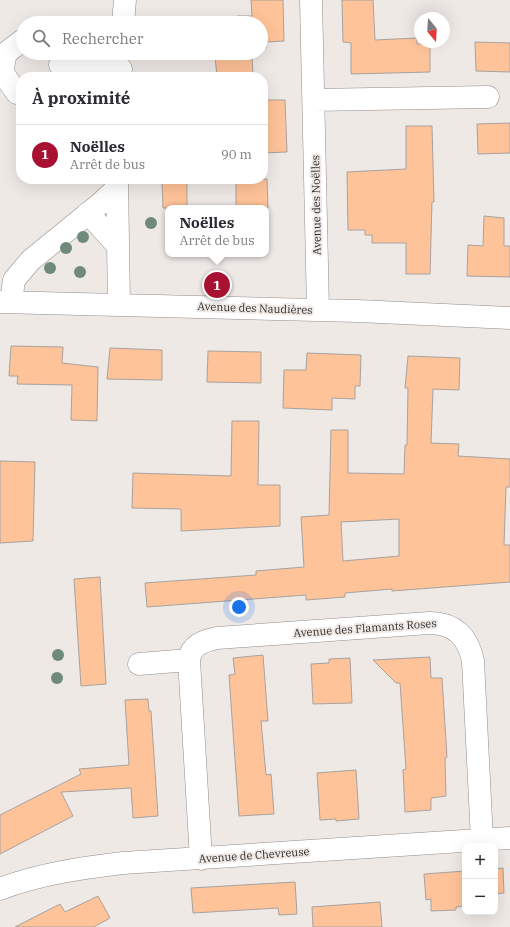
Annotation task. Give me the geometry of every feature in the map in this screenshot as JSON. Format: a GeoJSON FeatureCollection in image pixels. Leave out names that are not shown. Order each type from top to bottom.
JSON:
{"type":"FeatureCollection","features":[{"type":"Feature","properties":{"kind":"street"},"geometry":{"type":"LineString","coordinates":[[124,16],[125,0]]}},
{"type":"Feature","properties":{"kind":"street","name":"Avenue des Noëlles"},"geometry":{"type":"LineString","coordinates":[[311,0],[318,310]]}},
{"type":"Feature","properties":{"kind":"street"},"geometry":{"type":"LineString","coordinates":[[16,45],[6,53],[2,72],[16,90]]}},
{"type":"Feature","properties":{"kind":"street"},"geometry":{"type":"LineString","coordinates":[[57,65],[121,66]]}},
{"type":"Feature","properties":{"kind":"street"},"geometry":{"type":"LineString","coordinates":[[314,100],[488,97]]}},
{"type":"Feature","properties":{"kind":"street"},"geometry":{"type":"LineString","coordinates":[[6,302],[14,280],[31,260],[101,203],[116,184]]}},
{"type":"Feature","properties":{"kind":"street"},"geometry":{"type":"LineString","coordinates":[[117,184],[119,305]]}},
{"type":"Feature","properties":{"kind":"street"},"geometry":{"type":"LineString","coordinates":[[88,213],[118,246]]}},
{"type":"Feature","properties":{"kind":"street","name":"Avenue des Naudières"},"geometry":{"type":"LineString","coordinates":[[6,302],[318,310],[510,318]]}},
{"type":"Feature","properties":{"kind":"street","name":"Avenue des Flamants Roses"},"geometry":{"type":"LineString","coordinates":[[188,660],[190,653],[196,646],[206,640],[217,638],[429,623],[441,623],[448,625],[465,640],[471,650],[473,661],[482,840]]}},
{"type":"Feature","properties":{"kind":"street"},"geometry":{"type":"LineString","coordinates":[[139,664],[188,660],[201,859]]}},
{"type":"Feature","properties":{"kind":"street","name":"Avenue de Chevreuse"},"geometry":{"type":"LineString","coordinates":[[0,889],[50,874],[122,864],[510,838]]}},
{"type":"Feature","properties":{"kind":"building"},"geometry":{"type":"Polygon","coordinates":[[[251,0],[283,0],[284,41],[268,42],[268,16],[252,16],[251,0]]]}},
{"type":"Feature","properties":{"kind":"building"},"geometry":{"type":"Polygon","coordinates":[[[342,0],[373,0],[375,40],[414,38],[414,48],[430,48],[430,72],[351,74],[351,43],[343,42],[342,0]]]}},
{"type":"Feature","properties":{"kind":"building"},"geometry":{"type":"Polygon","coordinates":[[[475,42],[510,43],[510,72],[476,71],[475,42]]]}},
{"type":"Feature","properties":{"kind":"building"},"geometry":{"type":"Polygon","coordinates":[[[215,60],[252,60],[253,72],[217,72],[215,60]]]}},
{"type":"Feature","properties":{"kind":"building"},"geometry":{"type":"Polygon","coordinates":[[[268,100],[285,100],[287,152],[268,153],[268,100]]]}},
{"type":"Feature","properties":{"kind":"building"},"geometry":{"type":"Polygon","coordinates":[[[510,123],[510,153],[478,154],[477,124],[510,123]]]}},
{"type":"Feature","properties":{"kind":"building"},"geometry":{"type":"Polygon","coordinates":[[[406,126],[432,126],[434,202],[432,202],[430,274],[406,274],[406,243],[372,243],[372,235],[365,235],[365,230],[348,230],[347,172],[406,169],[406,126]]]}},
{"type":"Feature","properties":{"kind":"building"},"geometry":{"type":"Polygon","coordinates":[[[162,184],[187,184],[187,205],[165,205],[165,208],[163,208],[162,184]]]}},
{"type":"Feature","properties":{"kind":"building"},"geometry":{"type":"Polygon","coordinates":[[[236,184],[267,184],[268,205],[236,205],[236,184]]]}},
{"type":"Feature","properties":{"kind":"building"},"geometry":{"type":"Polygon","coordinates":[[[484,216],[504,218],[504,246],[510,246],[510,277],[467,276],[468,245],[483,246],[484,216]]]}},
{"type":"Feature","properties":{"kind":"building"},"geometry":{"type":"Polygon","coordinates":[[[11,346],[63,347],[62,363],[98,367],[97,421],[71,420],[72,385],[17,384],[18,376],[9,376],[11,346]]]}},
{"type":"Feature","properties":{"kind":"building"},"geometry":{"type":"Polygon","coordinates":[[[110,348],[162,350],[162,380],[107,379],[110,348]]]}},
{"type":"Feature","properties":{"kind":"building"},"geometry":{"type":"Polygon","coordinates":[[[208,351],[261,352],[261,383],[207,382],[208,351]]]}},
{"type":"Feature","properties":{"kind":"building"},"geometry":{"type":"Polygon","coordinates":[[[307,353],[361,355],[360,386],[355,386],[355,399],[332,398],[332,410],[283,408],[284,370],[306,370],[307,353]]]}},
{"type":"Feature","properties":{"kind":"building"},"geometry":{"type":"Polygon","coordinates":[[[408,356],[460,358],[459,390],[433,389],[431,443],[459,444],[458,456],[510,459],[510,487],[506,487],[504,545],[510,545],[510,582],[345,593],[345,597],[306,600],[306,595],[147,607],[145,583],[256,575],[256,571],[304,567],[301,517],[329,515],[331,430],[348,430],[348,473],[404,474],[405,445],[407,445],[408,388],[405,388],[408,356]],[[399,519],[341,522],[343,561],[399,556],[399,519]]]}},
{"type":"Feature","properties":{"kind":"building"},"geometry":{"type":"Polygon","coordinates":[[[232,421],[259,421],[258,485],[280,485],[280,526],[181,531],[181,509],[132,508],[133,473],[231,476],[232,421]]]}},
{"type":"Feature","properties":{"kind":"building"},"geometry":{"type":"Polygon","coordinates":[[[0,461],[35,462],[33,541],[0,543],[0,461]]]}},
{"type":"Feature","properties":{"kind":"building"},"geometry":{"type":"Polygon","coordinates":[[[100,577],[106,684],[81,686],[74,579],[100,577]]]}},
{"type":"Feature","properties":{"kind":"building"},"geometry":{"type":"Polygon","coordinates":[[[263,655],[268,721],[261,721],[266,775],[271,774],[274,814],[239,816],[229,675],[235,674],[233,658],[263,655]]]}},
{"type":"Feature","properties":{"kind":"building"},"geometry":{"type":"Polygon","coordinates":[[[430,657],[431,678],[442,678],[447,757],[445,758],[446,796],[431,798],[431,810],[405,812],[403,770],[406,769],[400,683],[396,683],[373,660],[430,657]]]}},
{"type":"Feature","properties":{"kind":"building"},"geometry":{"type":"Polygon","coordinates":[[[350,658],[352,703],[313,704],[311,664],[329,663],[329,659],[350,658]]]}},
{"type":"Feature","properties":{"kind":"building"},"geometry":{"type":"Polygon","coordinates":[[[148,699],[149,711],[151,711],[158,816],[133,818],[131,788],[61,792],[73,816],[0,854],[0,815],[81,774],[79,769],[129,765],[125,700],[148,699]]]}},
{"type":"Feature","properties":{"kind":"building"},"geometry":{"type":"Polygon","coordinates":[[[356,770],[359,819],[336,821],[336,819],[320,820],[317,773],[356,770]]]}},
{"type":"Feature","properties":{"kind":"building"},"geometry":{"type":"Polygon","coordinates":[[[503,868],[504,893],[498,894],[498,869],[503,868]]]}},
{"type":"Feature","properties":{"kind":"building"},"geometry":{"type":"Polygon","coordinates":[[[462,871],[462,906],[456,907],[456,910],[431,911],[431,899],[426,900],[424,874],[462,871]]]}},
{"type":"Feature","properties":{"kind":"building"},"geometry":{"type":"Polygon","coordinates":[[[295,882],[297,914],[279,915],[278,908],[193,913],[191,888],[295,882]]]}},
{"type":"Feature","properties":{"kind":"building"},"geometry":{"type":"Polygon","coordinates":[[[98,896],[110,918],[94,927],[15,927],[60,904],[65,912],[98,896]]]}},
{"type":"Feature","properties":{"kind":"building"},"geometry":{"type":"Polygon","coordinates":[[[380,902],[382,927],[313,927],[312,907],[380,902]]]}},
{"type":"Feature","properties":{"kind":"place","name":"Noëlles"},"geometry":{"type":"Point","coordinates":[217,285]}}]}
